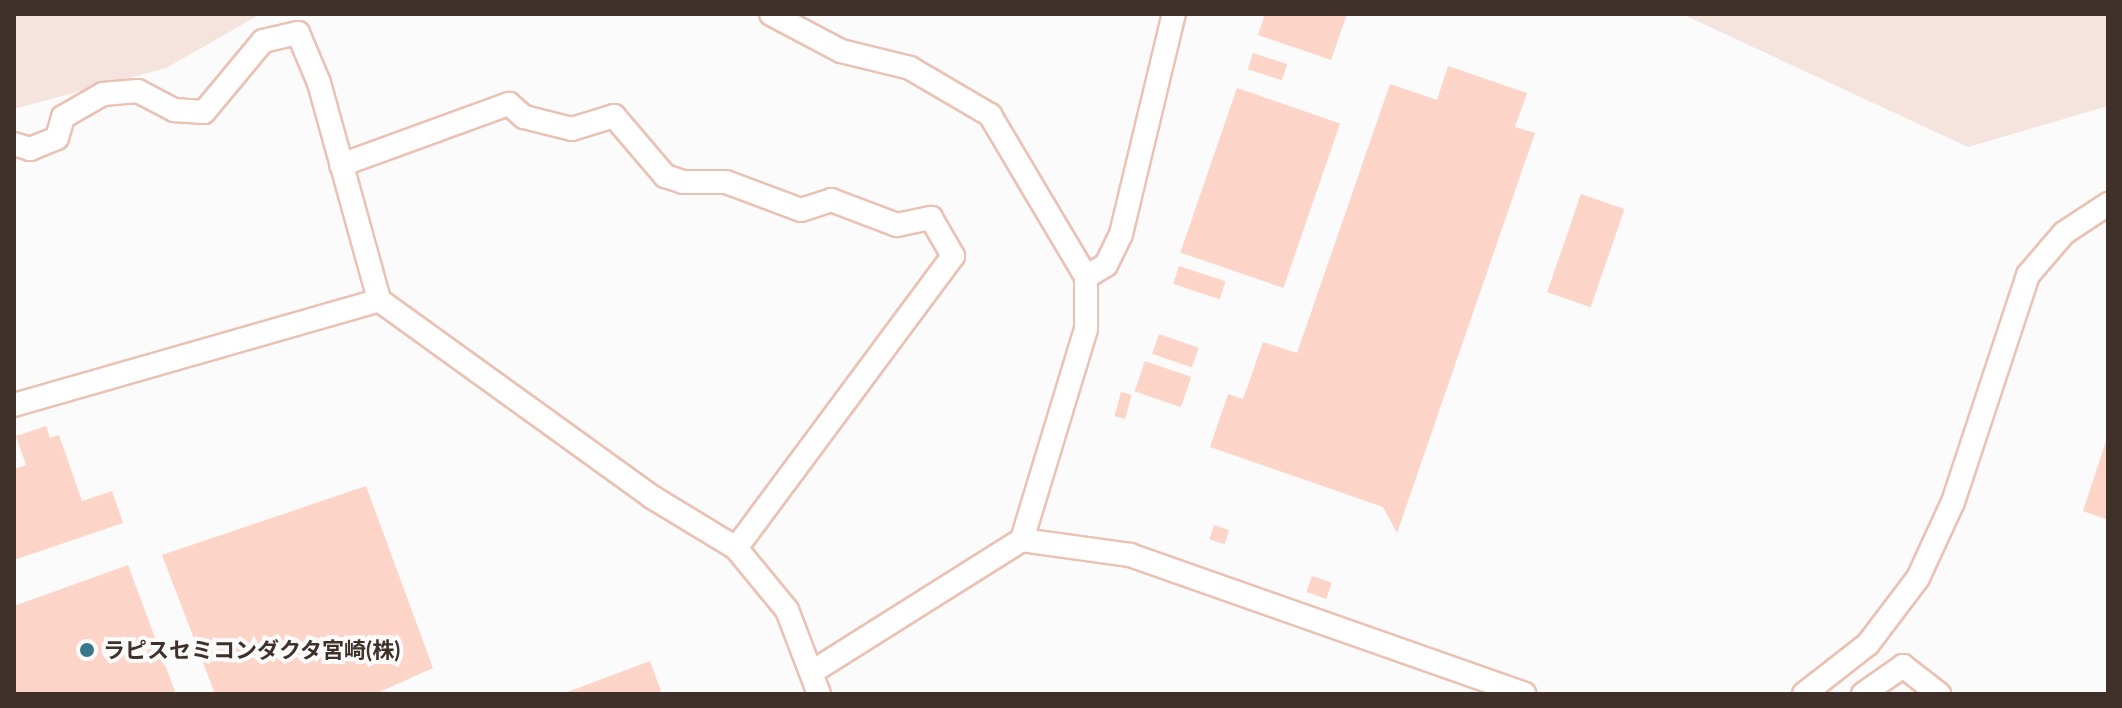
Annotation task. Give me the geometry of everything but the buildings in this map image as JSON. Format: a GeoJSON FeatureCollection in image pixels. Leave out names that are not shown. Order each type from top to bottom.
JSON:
{"type":"FeatureCollection","features":[{"type":"Feature","properties":{"kind":"street"},"geometry":{"type":"LineString","coordinates":[[14,144],[30,149],[57,138],[63,117],[103,94],[138,91],[174,110],[204,112],[263,41],[298,33],[341,165],[379,300],[652,497],[736,548],[774,587],[815,683],[1022,540],[1086,329],[1086,277],[990,115],[910,68],[841,51],[771,14]]}},
{"type":"Feature","properties":{"kind":"street"},"geometry":{"type":"LineString","coordinates":[[1086,277],[1106,265],[1121,234],[1174,14]]}},
{"type":"Feature","properties":{"kind":"street"},"geometry":{"type":"LineString","coordinates":[[341,165],[509,104],[524,117],[572,129],[614,116],[665,176],[683,182],[726,182],[801,210],[831,200],[897,225],[931,218],[953,256],[736,548]]}},
{"type":"Feature","properties":{"kind":"street"},"geometry":{"type":"LineString","coordinates":[[1804,694],[1868,644],[1918,578],[1953,502],[2028,275],[2064,233],[2108,204]]}},
{"type":"Feature","properties":{"kind":"street"},"geometry":{"type":"LineString","coordinates":[[14,405],[379,300]]}},
{"type":"Feature","properties":{"kind":"street"},"geometry":{"type":"LineString","coordinates":[[1022,540],[1130,555],[1524,694]]}},
{"type":"Feature","properties":{"kind":"street"},"geometry":{"type":"LineString","coordinates":[[1863,694],[1903,666],[1939,694]]}},
{"type":"Feature","properties":{"kind":"shaded area"},"geometry":{"type":"Polygon","coordinates":[[[14,14],[261,14],[166,68],[14,109],[14,14]]]}},
{"type":"Feature","properties":{"kind":"shaded area"},"geometry":{"type":"Polygon","coordinates":[[[1682,14],[2108,14],[2108,106],[1968,147],[1682,14]]]}},
{"type":"Feature","properties":{"kind":"place","name":"ラピスセミコンダクタ宮崎(株)"},"geometry":{"type":"Point","coordinates":[87,650]}}]}
